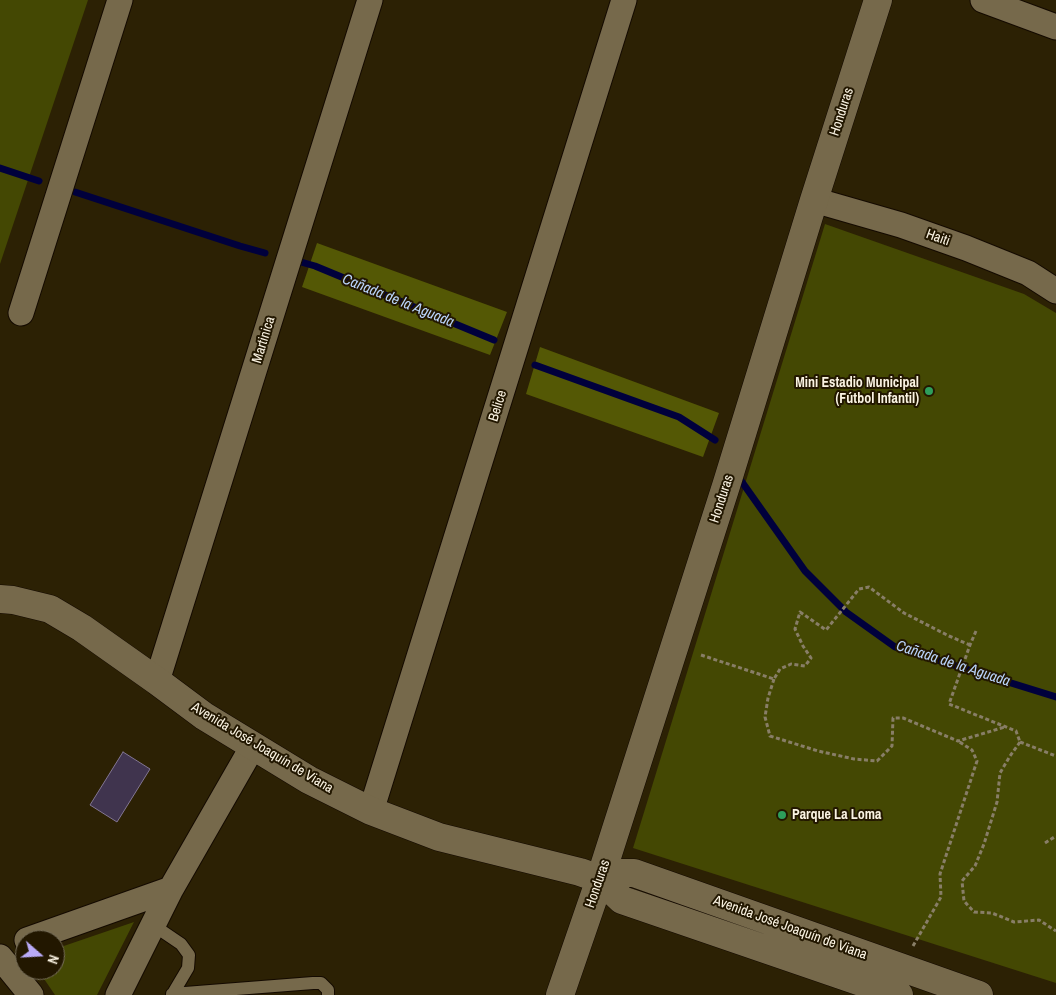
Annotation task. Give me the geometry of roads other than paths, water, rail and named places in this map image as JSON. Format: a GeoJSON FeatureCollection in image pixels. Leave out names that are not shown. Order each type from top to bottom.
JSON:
{"type":"FeatureCollection","features":[{"type":"Feature","properties":{"kind":"street"},"geometry":{"type":"LineString","coordinates":[[21,313],[120,0]]}},
{"type":"Feature","properties":{"kind":"street","name":"Martinica"},"geometry":{"type":"LineString","coordinates":[[157,681],[370,0]]}},
{"type":"Feature","properties":{"kind":"street","name":"Belice"},"geometry":{"type":"LineString","coordinates":[[371,811],[624,0]]}},
{"type":"Feature","properties":{"kind":"street","name":"Honduras"},"geometry":{"type":"LineString","coordinates":[[560,995],[600,878],[726,486],[878,0]]}},
{"type":"Feature","properties":{"kind":"street"},"geometry":{"type":"LineString","coordinates":[[983,0],[1056,27]]}},
{"type":"Feature","properties":{"kind":"street","name":"Haiti"},"geometry":{"type":"LineString","coordinates":[[814,200],[901,224],[966,248],[1028,274],[1056,291]]}},
{"type":"Feature","properties":{"kind":"street","name":"Avenida José Joaquín de Viana"},"geometry":{"type":"LineString","coordinates":[[0,600],[13,600],[50,609],[82,628],[204,716],[309,780],[371,811],[439,837],[600,878],[622,900],[890,992]]}},
{"type":"Feature","properties":{"kind":"street"},"geometry":{"type":"LineString","coordinates":[[118,995],[171,889],[253,746]]}},
{"type":"Feature","properties":{"kind":"street","name":"Avenida José Joaquín de Viana"},"geometry":{"type":"LineString","coordinates":[[600,878],[618,873],[634,873],[979,995]]}},
{"type":"Feature","properties":{"kind":"street"},"geometry":{"type":"LineString","coordinates":[[54,930],[171,889]]}},
{"type":"Feature","properties":{"kind":"street"},"geometry":{"type":"LineString","coordinates":[[0,950],[15,944]]}},
{"type":"Feature","properties":{"kind":"street"},"geometry":{"type":"LineString","coordinates":[[0,957],[31,995]]}},
{"type":"Feature","properties":{"kind":"street"},"geometry":{"type":"LineString","coordinates":[[890,992],[896,966]]}},
{"type":"Feature","properties":{"kind":"lane"},"geometry":{"type":"LineString","coordinates":[[153,925],[181,944],[189,955],[188,968],[172,995]]}},
{"type":"Feature","properties":{"kind":"lane"},"geometry":{"type":"LineString","coordinates":[[172,995],[313,983],[321,983],[328,990],[328,995]]}},
{"type":"Feature","properties":{"kind":"waterway","name":"Cañada de la Aguada"},"geometry":{"type":"LineString","coordinates":[[0,168],[39,181]]}},
{"type":"Feature","properties":{"kind":"waterway","name":"Cañada de la Aguada"},"geometry":{"type":"LineString","coordinates":[[75,192],[265,253]]}},
{"type":"Feature","properties":{"kind":"waterway","name":"Cañada de la Aguada"},"geometry":{"type":"LineString","coordinates":[[301,262],[315,266],[494,340]]}},
{"type":"Feature","properties":{"kind":"waterway","name":"Cañada de la Aguada"},"geometry":{"type":"LineString","coordinates":[[535,365],[679,417],[715,440]]}},
{"type":"Feature","properties":{"kind":"waterway","name":"Cañada de la Aguada"},"geometry":{"type":"LineString","coordinates":[[742,482],[805,571],[846,612],[895,647],[1056,697]]}},
{"type":"Feature","properties":{"kind":"place","name":"Mini Estadio Municipal (Fútbol Infantil)"},"geometry":{"type":"Point","coordinates":[929,391]}},
{"type":"Feature","properties":{"kind":"place","name":"Parque La Loma"},"geometry":{"type":"Point","coordinates":[782,815]}}]}
